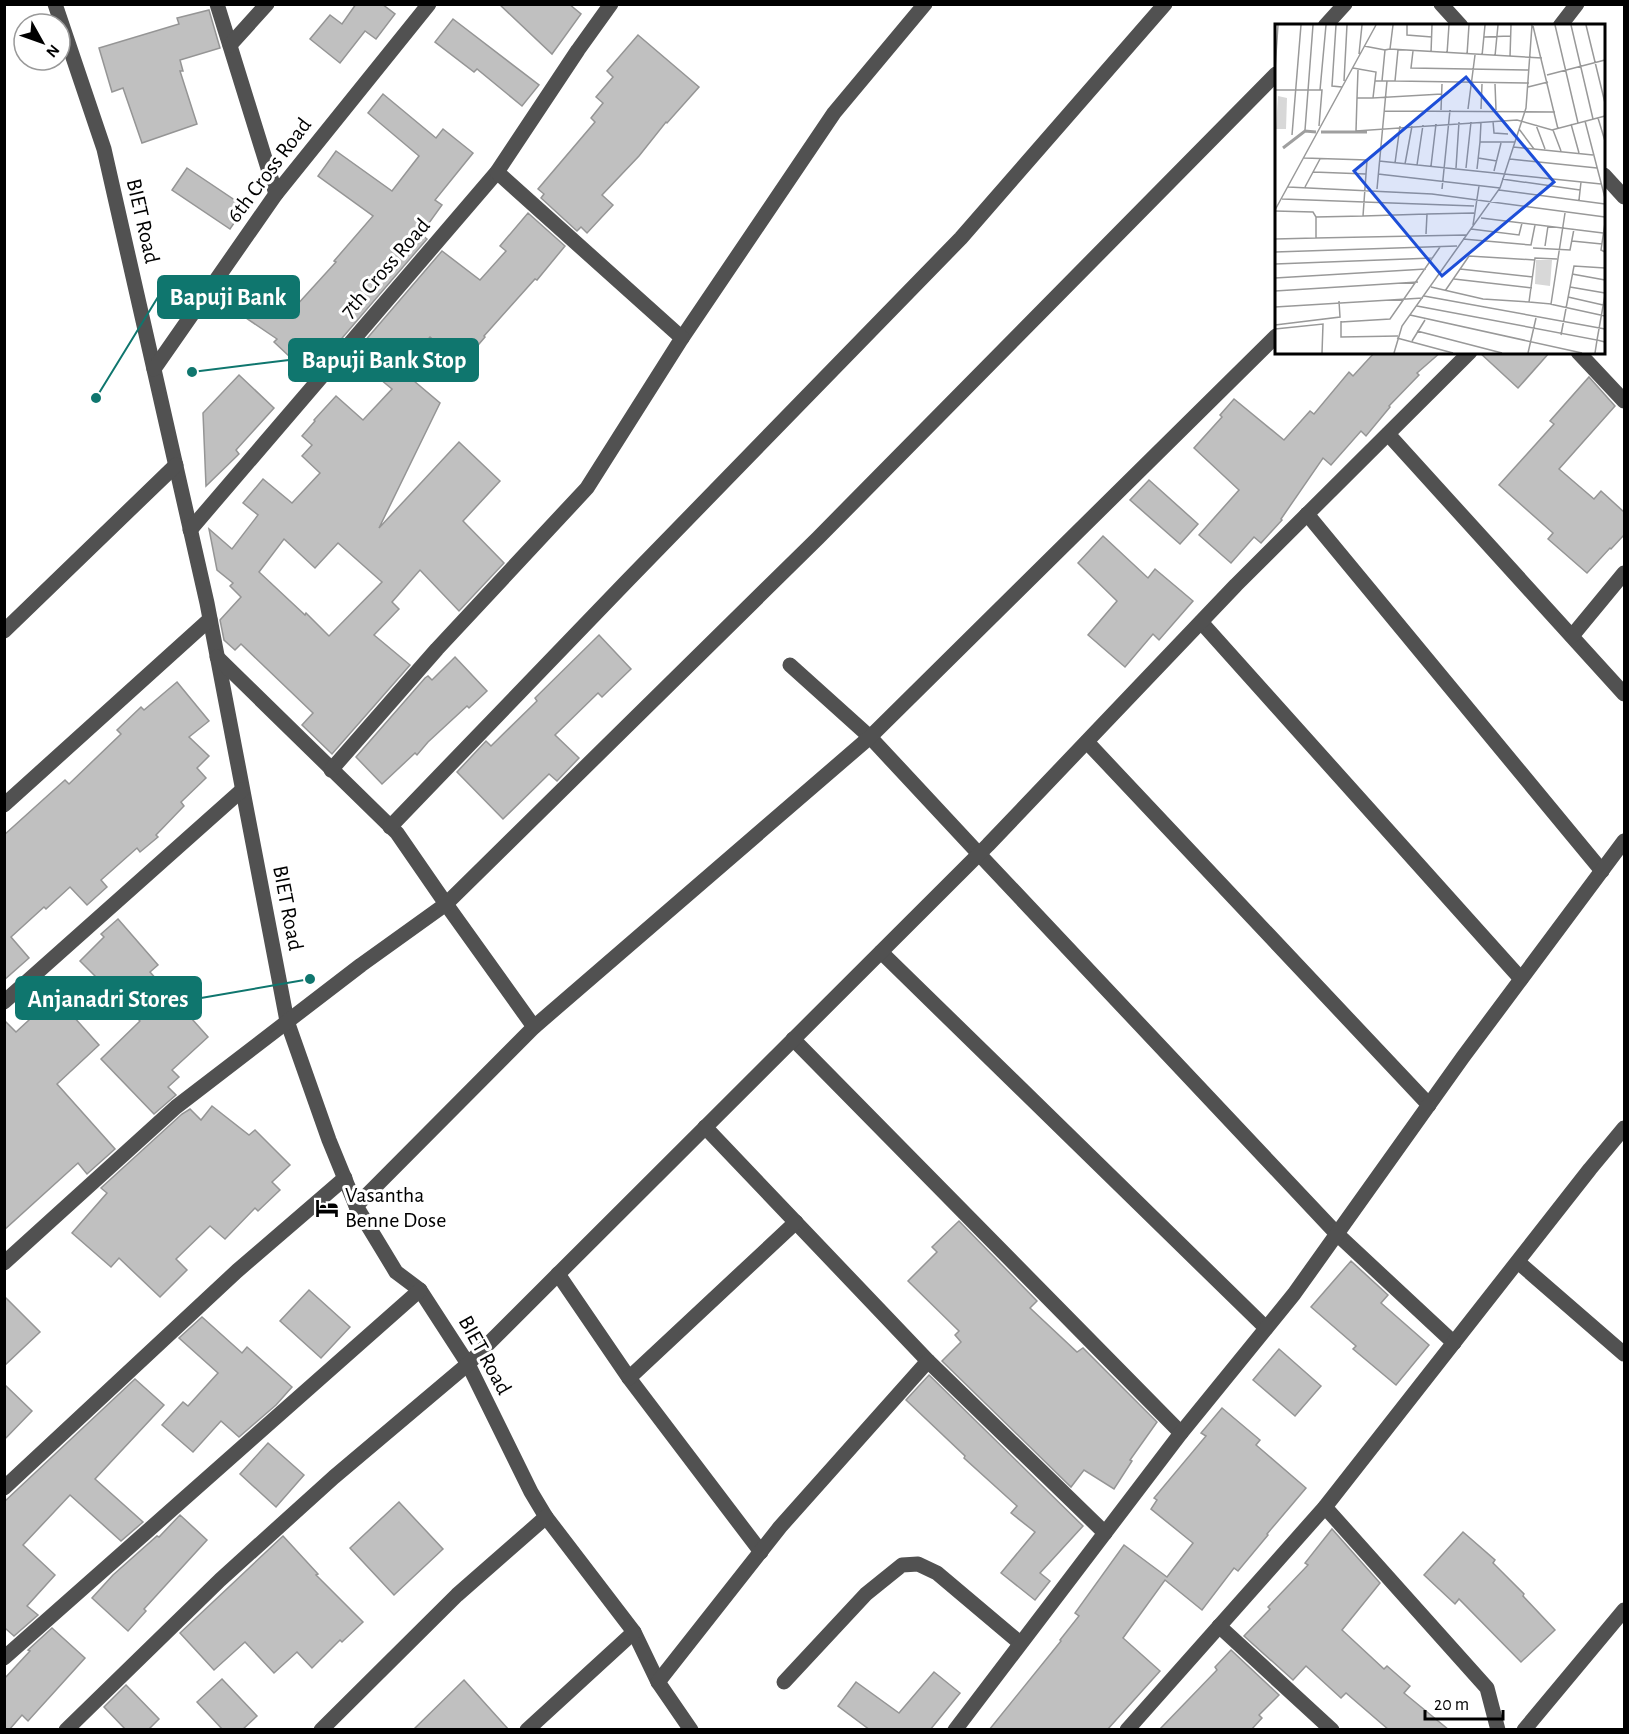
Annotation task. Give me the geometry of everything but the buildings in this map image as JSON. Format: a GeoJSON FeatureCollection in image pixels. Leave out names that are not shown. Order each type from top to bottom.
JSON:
{"type":"FeatureCollection","features":[{"type":"Feature","properties":{"kind":"street","name":"BIET Road"},"geometry":{"type":"LineString","coordinates":[[55,4],[104,149],[210,619],[287,1022],[329,1140],[356,1206],[396,1272],[420,1290],[468,1364],[531,1492],[546,1517],[634,1632],[658,1682],[691,1730]]}},
{"type":"Feature","properties":{"kind":"street"},"geometry":{"type":"LineString","coordinates":[[217,4],[276,194]]}},
{"type":"Feature","properties":{"kind":"street"},"geometry":{"type":"LineString","coordinates":[[230,45],[267,4]]}},
{"type":"Feature","properties":{"kind":"street","name":"6th Cross Road"},"geometry":{"type":"LineString","coordinates":[[154,369],[276,194],[429,4]]}},
{"type":"Feature","properties":{"kind":"street","name":"7th Cross Road"},"geometry":{"type":"LineString","coordinates":[[190,530],[497,172],[611,4]]}},
{"type":"Feature","properties":{"kind":"street"},"geometry":{"type":"LineString","coordinates":[[331,770],[437,649],[588,488],[682,338],[834,113],[925,4]]}},
{"type":"Feature","properties":{"kind":"street"},"geometry":{"type":"LineString","coordinates":[[390,827],[961,238],[1165,4]]}},
{"type":"Feature","properties":{"kind":"street"},"geometry":{"type":"LineString","coordinates":[[1327,24],[1345,4]]}},
{"type":"Feature","properties":{"kind":"street"},"geometry":{"type":"LineString","coordinates":[[1441,4],[1459,24]]}},
{"type":"Feature","properties":{"kind":"street"},"geometry":{"type":"LineString","coordinates":[[1562,24],[1577,4]]}},
{"type":"Feature","properties":{"kind":"street"},"geometry":{"type":"LineString","coordinates":[[4,1263],[176,1107],[361,964],[446,904],[818,538],[1275,75]]}},
{"type":"Feature","properties":{"kind":"street"},"geometry":{"type":"LineString","coordinates":[[497,172],[682,338]]}},
{"type":"Feature","properties":{"kind":"street"},"geometry":{"type":"LineString","coordinates":[[1605,176],[1624,197]]}},
{"type":"Feature","properties":{"kind":"street"},"geometry":{"type":"LineString","coordinates":[[356,1206],[534,1027],[870,736],[1275,337]]}},
{"type":"Feature","properties":{"kind":"street"},"geometry":{"type":"LineString","coordinates":[[66,1730],[228,1572],[334,1477],[468,1364],[979,854],[1201,622],[1468,354]]}},
{"type":"Feature","properties":{"kind":"street"},"geometry":{"type":"LineString","coordinates":[[1580,354],[1624,401]]}},
{"type":"Feature","properties":{"kind":"street"},"geometry":{"type":"LineString","coordinates":[[1388,434],[1624,694]]}},
{"type":"Feature","properties":{"kind":"street"},"geometry":{"type":"LineString","coordinates":[[4,631],[176,465]]}},
{"type":"Feature","properties":{"kind":"street"},"geometry":{"type":"LineString","coordinates":[[1307,514],[1602,871]]}},
{"type":"Feature","properties":{"kind":"street"},"geometry":{"type":"LineString","coordinates":[[1572,636],[1624,573]]}},
{"type":"Feature","properties":{"kind":"street"},"geometry":{"type":"LineString","coordinates":[[4,806],[210,619]]}},
{"type":"Feature","properties":{"kind":"street"},"geometry":{"type":"LineString","coordinates":[[1201,622],[1521,979]]}},
{"type":"Feature","properties":{"kind":"street"},"geometry":{"type":"LineString","coordinates":[[217,657],[397,833],[534,1027]]}},
{"type":"Feature","properties":{"kind":"street"},"geometry":{"type":"LineString","coordinates":[[790,665],[870,736],[1337,1234],[1454,1343]]}},
{"type":"Feature","properties":{"kind":"street"},"geometry":{"type":"LineString","coordinates":[[1087,742],[1429,1105]]}},
{"type":"Feature","properties":{"kind":"street"},"geometry":{"type":"LineString","coordinates":[[4,1002],[242,790]]}},
{"type":"Feature","properties":{"kind":"street"},"geometry":{"type":"LineString","coordinates":[[955,1730],[1181,1433],[1294,1294],[1429,1105],[1624,841]]}},
{"type":"Feature","properties":{"kind":"street"},"geometry":{"type":"LineString","coordinates":[[881,952],[1266,1328]]}},
{"type":"Feature","properties":{"kind":"street"},"geometry":{"type":"LineString","coordinates":[[793,1039],[1181,1433]]}},
{"type":"Feature","properties":{"kind":"street"},"geometry":{"type":"LineString","coordinates":[[705,1127],[928,1361],[1105,1533]]}},
{"type":"Feature","properties":{"kind":"street"},"geometry":{"type":"LineString","coordinates":[[1127,1730],[1325,1507],[1624,1128]]}},
{"type":"Feature","properties":{"kind":"street"},"geometry":{"type":"LineString","coordinates":[[4,1488],[237,1271],[345,1178]]}},
{"type":"Feature","properties":{"kind":"street"},"geometry":{"type":"LineString","coordinates":[[629,1378],[796,1222]]}},
{"type":"Feature","properties":{"kind":"street"},"geometry":{"type":"LineString","coordinates":[[1518,1262],[1624,1354]]}},
{"type":"Feature","properties":{"kind":"street"},"geometry":{"type":"LineString","coordinates":[[558,1274],[629,1378],[761,1552]]}},
{"type":"Feature","properties":{"kind":"street"},"geometry":{"type":"LineString","coordinates":[[4,1658],[420,1290]]}},
{"type":"Feature","properties":{"kind":"street"},"geometry":{"type":"LineString","coordinates":[[658,1682],[780,1527],[928,1361]]}},
{"type":"Feature","properties":{"kind":"street"},"geometry":{"type":"LineString","coordinates":[[1325,1507],[1487,1688],[1498,1730]]}},
{"type":"Feature","properties":{"kind":"street"},"geometry":{"type":"LineString","coordinates":[[321,1730],[457,1595],[546,1517]]}},
{"type":"Feature","properties":{"kind":"street"},"geometry":{"type":"LineString","coordinates":[[784,1682],[866,1594],[903,1565],[918,1564],[937,1573],[1020,1643]]}},
{"type":"Feature","properties":{"kind":"street"},"geometry":{"type":"LineString","coordinates":[[1524,1730],[1624,1610]]}},
{"type":"Feature","properties":{"kind":"street"},"geometry":{"type":"LineString","coordinates":[[1219,1626],[1332,1730]]}},
{"type":"Feature","properties":{"kind":"street"},"geometry":{"type":"LineString","coordinates":[[527,1730],[634,1632]]}},
{"type":"Feature","properties":{"kind":"place","name":"Bapuji Bank Stop"},"geometry":{"type":"Point","coordinates":[192,372]}},
{"type":"Feature","properties":{"kind":"place","name":"Bapuji Bank"},"geometry":{"type":"Point","coordinates":[96,398]}},
{"type":"Feature","properties":{"kind":"place","name":"Anjanadri Stores"},"geometry":{"type":"Point","coordinates":[310,979]}},
{"type":"Feature","properties":{"kind":"place","name":"Vasantha Benne Dose"},"geometry":{"type":"Point","coordinates":[327,1208]}}]}
